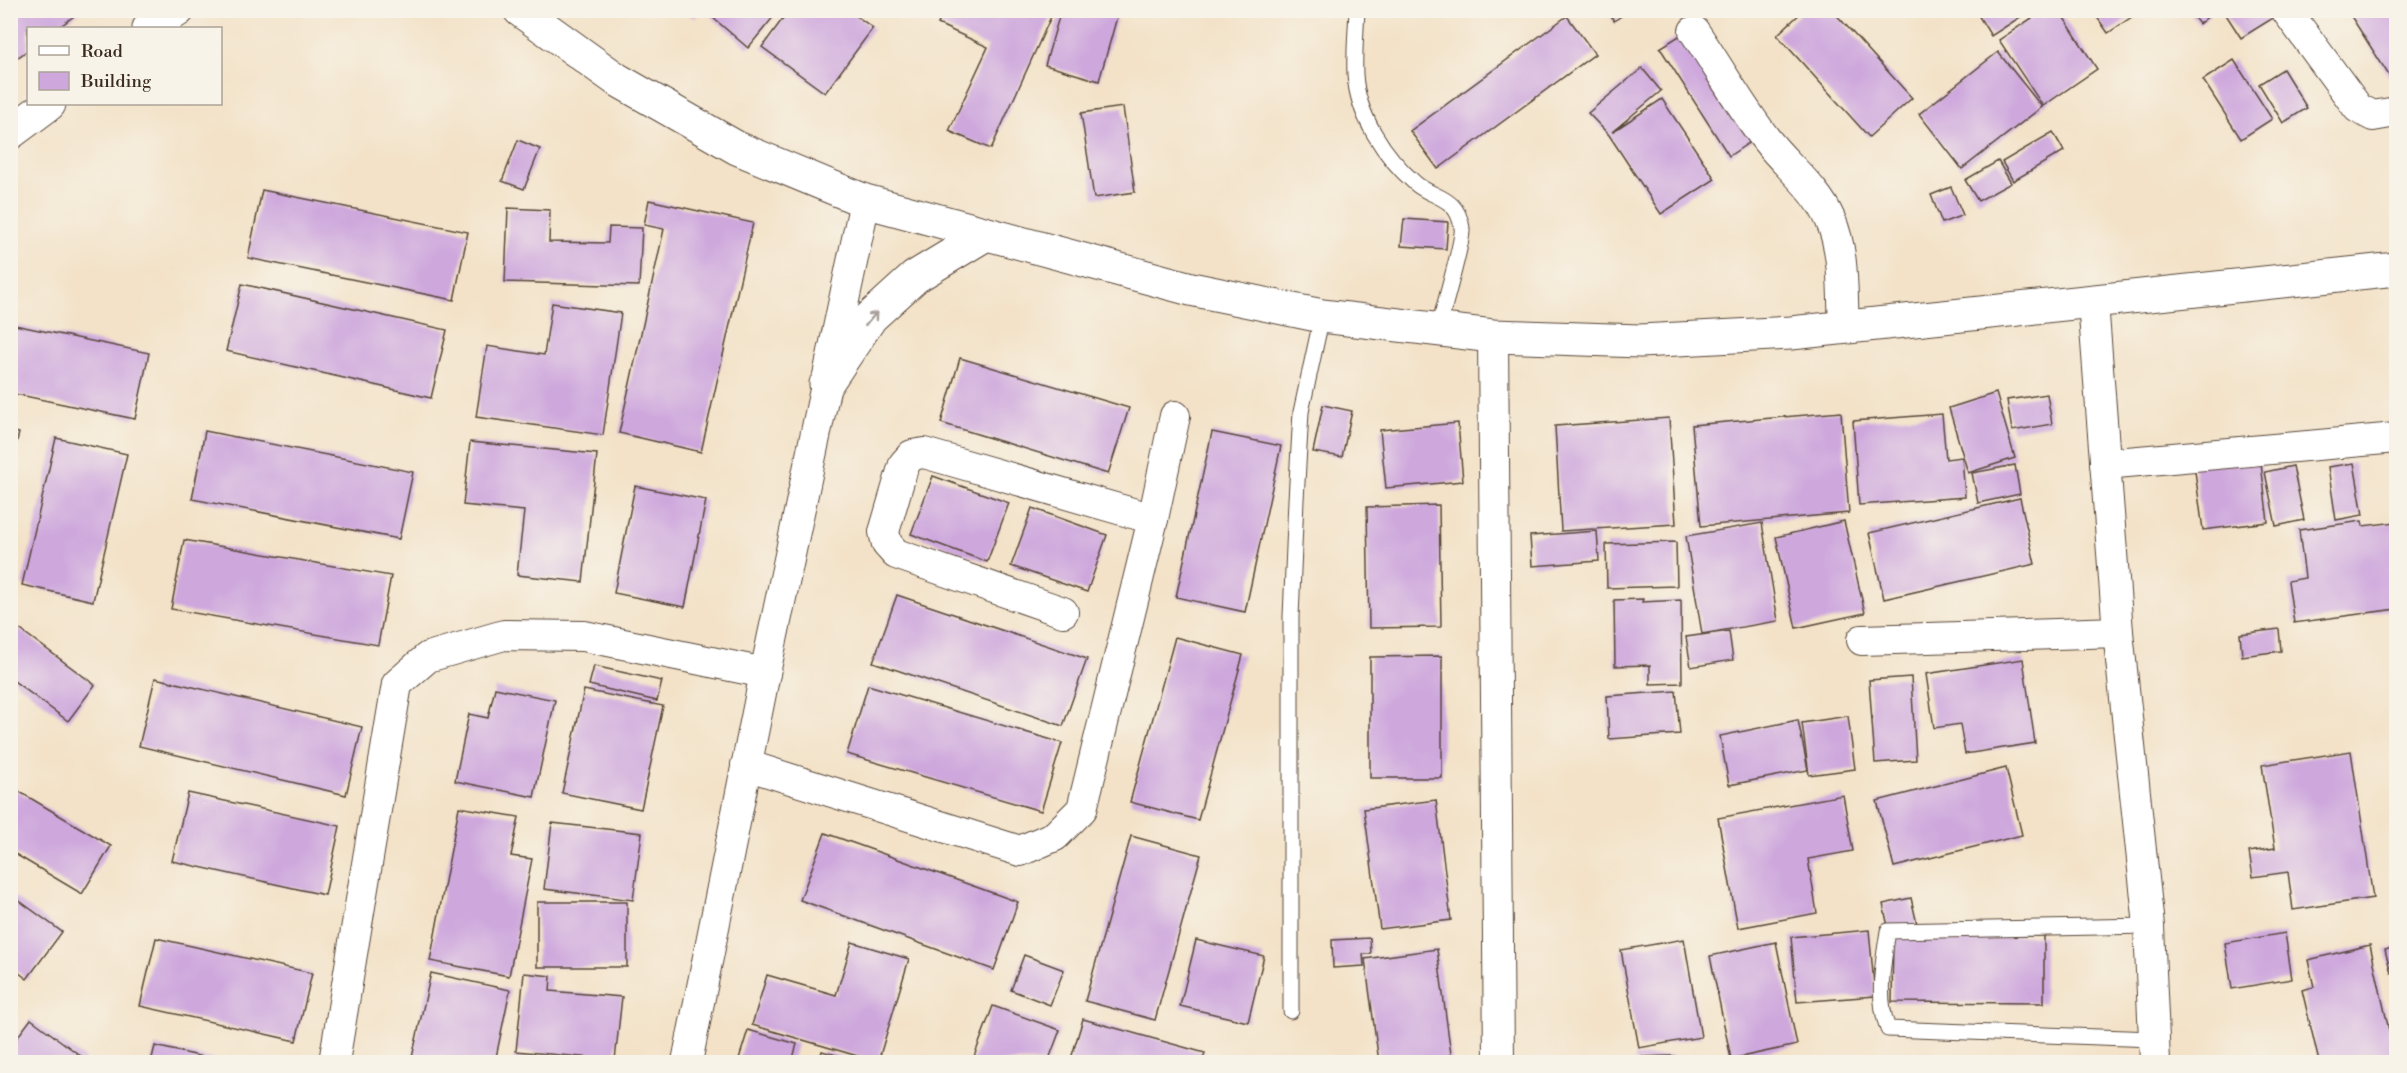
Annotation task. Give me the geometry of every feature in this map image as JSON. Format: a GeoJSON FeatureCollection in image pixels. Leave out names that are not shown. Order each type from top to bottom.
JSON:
{"type":"FeatureCollection","features":[{"type":"Feature","properties":{"kind":"main road"},"geometry":{"type":"LineString","coordinates":[[151,27],[178,10]]}},
{"type":"Feature","properties":{"kind":"main road"},"geometry":{"type":"LineString","coordinates":[[520,10],[616,79],[737,148],[865,201],[1191,289],[1322,316],[1493,336],[1640,340],[1791,333],[2397,269]]}},
{"type":"Feature","properties":{"kind":"main road"},"geometry":{"type":"LineString","coordinates":[[10,133],[48,105]]}},
{"type":"Feature","properties":{"kind":"main road"},"geometry":{"type":"LineString","coordinates":[[826,384],[871,317],[915,277],[986,234]]}},
{"type":"Feature","properties":{"kind":"street"},"geometry":{"type":"LineString","coordinates":[[2286,10],[2358,108],[2373,116],[2397,112]]}},
{"type":"Feature","properties":{"kind":"street"},"geometry":{"type":"LineString","coordinates":[[1694,31],[1765,139],[1796,172],[1828,214],[1841,268],[1844,328]]}},
{"type":"Feature","properties":{"kind":"street"},"geometry":{"type":"LineString","coordinates":[[687,1062],[765,673],[865,201]]}},
{"type":"Feature","properties":{"kind":"street"},"geometry":{"type":"LineString","coordinates":[[2093,302],[2118,632],[2149,926],[2154,1051]]}},
{"type":"Feature","properties":{"kind":"street"},"geometry":{"type":"LineString","coordinates":[[1493,336],[1499,1062]]}},
{"type":"Feature","properties":{"kind":"street"},"geometry":{"type":"LineString","coordinates":[[746,765],[1020,851],[1055,836],[1082,809],[1153,519],[1175,416]]}},
{"type":"Feature","properties":{"kind":"street"},"geometry":{"type":"LineString","coordinates":[[2105,464],[2397,438]]}},
{"type":"Feature","properties":{"kind":"street"},"geometry":{"type":"LineString","coordinates":[[1063,612],[896,554],[887,544],[884,532],[904,464],[912,455],[924,453],[1153,519]]}},
{"type":"Feature","properties":{"kind":"street"},"geometry":{"type":"LineString","coordinates":[[1862,640],[2118,632]]}},
{"type":"Feature","properties":{"kind":"street"},"geometry":{"type":"LineString","coordinates":[[334,1062],[397,684],[428,657],[504,635],[584,636],[765,673]]}},
{"type":"Feature","properties":{"kind":"lane"},"geometry":{"type":"LineString","coordinates":[[1357,10],[1355,76],[1362,111],[1388,153],[1417,185],[1441,196],[1453,206],[1463,229],[1438,330]]}},
{"type":"Feature","properties":{"kind":"lane"},"geometry":{"type":"LineString","coordinates":[[1290,1011],[1291,617],[1296,500],[1301,412],[1322,316]]}},
{"type":"Feature","properties":{"kind":"lane"},"geometry":{"type":"LineString","coordinates":[[2149,926],[1888,931],[1881,994],[1882,1013],[1888,1029],[2154,1051]]}},
{"type":"Feature","properties":{"kind":"building"},"geometry":{"type":"Polygon","coordinates":[[[10,10],[82,10],[59,27],[27,27],[27,51],[10,63],[10,10]]]}},
{"type":"Feature","properties":{"kind":"building"},"geometry":{"type":"Polygon","coordinates":[[[681,10],[700,10],[695,18],[681,10]]]}},
{"type":"Feature","properties":{"kind":"building"},"geometry":{"type":"Polygon","coordinates":[[[704,10],[779,10],[748,48],[704,10]]]}},
{"type":"Feature","properties":{"kind":"building"},"geometry":{"type":"Polygon","coordinates":[[[789,10],[848,10],[873,28],[825,93],[762,47],[789,10]]]}},
{"type":"Feature","properties":{"kind":"building"},"geometry":{"type":"Polygon","coordinates":[[[944,10],[1054,10],[991,149],[949,131],[988,47],[938,24],[944,10]]]}},
{"type":"Feature","properties":{"kind":"building"},"geometry":{"type":"Polygon","coordinates":[[[1061,10],[1119,10],[1099,81],[1045,65],[1061,10]]]}},
{"type":"Feature","properties":{"kind":"building"},"geometry":{"type":"Polygon","coordinates":[[[1607,10],[1630,10],[1614,21],[1607,10]]]}},
{"type":"Feature","properties":{"kind":"building"},"geometry":{"type":"Polygon","coordinates":[[[1804,10],[1832,10],[1912,98],[1869,137],[1777,35],[1804,10]]]}},
{"type":"Feature","properties":{"kind":"building"},"geometry":{"type":"Polygon","coordinates":[[[1975,10],[2019,10],[2022,16],[1991,36],[1975,10]]]}},
{"type":"Feature","properties":{"kind":"building"},"geometry":{"type":"Polygon","coordinates":[[[2044,10],[2059,10],[2097,69],[2043,106],[1999,40],[2044,10]]]}},
{"type":"Feature","properties":{"kind":"building"},"geometry":{"type":"Polygon","coordinates":[[[2092,10],[2142,10],[2108,33],[2092,10]]]}},
{"type":"Feature","properties":{"kind":"building"},"geometry":{"type":"Polygon","coordinates":[[[2188,10],[2216,10],[2199,24],[2188,10]]]}},
{"type":"Feature","properties":{"kind":"building"},"geometry":{"type":"Polygon","coordinates":[[[2223,10],[2275,10],[2278,15],[2241,38],[2223,10]]]}},
{"type":"Feature","properties":{"kind":"building"},"geometry":{"type":"Polygon","coordinates":[[[2347,10],[2396,10],[2396,73],[2390,77],[2347,10]]]}},
{"type":"Feature","properties":{"kind":"building"},"geometry":{"type":"Polygon","coordinates":[[[1567,16],[1595,54],[1438,169],[1410,131],[1567,16]]]}},
{"type":"Feature","properties":{"kind":"building"},"geometry":{"type":"Polygon","coordinates":[[[1687,31],[1756,138],[1729,156],[1660,48],[1687,31]]]}},
{"type":"Feature","properties":{"kind":"building"},"geometry":{"type":"Polygon","coordinates":[[[1998,52],[2042,107],[1962,169],[1919,114],[1998,52]]]}},
{"type":"Feature","properties":{"kind":"building"},"geometry":{"type":"Polygon","coordinates":[[[2234,60],[2272,119],[2241,139],[2203,80],[2234,60]]]}},
{"type":"Feature","properties":{"kind":"building"},"geometry":{"type":"Polygon","coordinates":[[[1642,68],[1661,91],[1612,132],[1662,99],[1715,179],[1661,214],[1609,135],[1588,113],[1642,68]]]}},
{"type":"Feature","properties":{"kind":"building"},"geometry":{"type":"Polygon","coordinates":[[[2283,69],[2307,108],[2283,123],[2259,84],[2283,69]]]}},
{"type":"Feature","properties":{"kind":"building"},"geometry":{"type":"Polygon","coordinates":[[[1123,107],[1135,192],[1094,198],[1081,113],[1123,107]]]}},
{"type":"Feature","properties":{"kind":"building"},"geometry":{"type":"Polygon","coordinates":[[[2053,132],[2064,151],[2013,181],[2002,162],[2053,132]]]}},
{"type":"Feature","properties":{"kind":"building"},"geometry":{"type":"Polygon","coordinates":[[[518,140],[540,149],[524,189],[502,181],[518,140]]]}},
{"type":"Feature","properties":{"kind":"building"},"geometry":{"type":"Polygon","coordinates":[[[1998,161],[2011,183],[1978,201],[1965,180],[1998,161]]]}},
{"type":"Feature","properties":{"kind":"building"},"geometry":{"type":"Polygon","coordinates":[[[1951,187],[1963,215],[1942,223],[1931,195],[1951,187]]]}},
{"type":"Feature","properties":{"kind":"building"},"geometry":{"type":"Polygon","coordinates":[[[262,190],[468,232],[454,300],[248,258],[262,190]]]}},
{"type":"Feature","properties":{"kind":"building"},"geometry":{"type":"Polygon","coordinates":[[[649,200],[753,223],[701,452],[619,433],[664,229],[644,225],[649,200]]]}},
{"type":"Feature","properties":{"kind":"building"},"geometry":{"type":"Polygon","coordinates":[[[508,208],[550,210],[549,242],[608,243],[609,227],[642,228],[639,286],[505,282],[508,208]]]}},
{"type":"Feature","properties":{"kind":"building"},"geometry":{"type":"Polygon","coordinates":[[[1404,219],[1448,222],[1446,249],[1401,246],[1404,219]]]}},
{"type":"Feature","properties":{"kind":"building"},"geometry":{"type":"Polygon","coordinates":[[[242,284],[447,330],[431,398],[226,351],[242,284]]]}},
{"type":"Feature","properties":{"kind":"building"},"geometry":{"type":"Polygon","coordinates":[[[552,303],[621,313],[603,435],[476,417],[487,346],[544,355],[552,303]]]}},
{"type":"Feature","properties":{"kind":"building"},"geometry":{"type":"Polygon","coordinates":[[[10,324],[149,353],[135,419],[10,393],[10,324]]]}},
{"type":"Feature","properties":{"kind":"building"},"geometry":{"type":"Polygon","coordinates":[[[960,358],[1129,408],[1108,474],[941,423],[960,358]]]}},
{"type":"Feature","properties":{"kind":"building"},"geometry":{"type":"Polygon","coordinates":[[[1996,393],[2015,458],[1968,473],[1949,408],[1996,393]]]}},
{"type":"Feature","properties":{"kind":"building"},"geometry":{"type":"Polygon","coordinates":[[[2047,394],[2052,424],[2012,431],[2007,400],[2047,394]]]}},
{"type":"Feature","properties":{"kind":"building"},"geometry":{"type":"Polygon","coordinates":[[[1323,405],[1352,411],[1342,457],[1313,452],[1323,405]]]}},
{"type":"Feature","properties":{"kind":"building"},"geometry":{"type":"Polygon","coordinates":[[[1841,412],[1849,513],[1701,526],[1692,425],[1841,412]]]}},
{"type":"Feature","properties":{"kind":"building"},"geometry":{"type":"Polygon","coordinates":[[[1942,414],[1946,459],[1962,457],[1965,497],[1859,505],[1853,421],[1942,414]]]}},
{"type":"Feature","properties":{"kind":"building"},"geometry":{"type":"Polygon","coordinates":[[[1669,418],[1676,524],[1561,531],[1555,426],[1669,418]]]}},
{"type":"Feature","properties":{"kind":"building"},"geometry":{"type":"Polygon","coordinates":[[[1458,423],[1463,481],[1386,488],[1380,430],[1458,423]]]}},
{"type":"Feature","properties":{"kind":"building"},"geometry":{"type":"Polygon","coordinates":[[[10,431],[19,433],[11,464],[10,464],[10,431]]]}},
{"type":"Feature","properties":{"kind":"building"},"geometry":{"type":"Polygon","coordinates":[[[205,431],[413,472],[399,539],[192,499],[205,431]]]}},
{"type":"Feature","properties":{"kind":"building"},"geometry":{"type":"Polygon","coordinates":[[[1212,432],[1281,446],[1245,612],[1176,597],[1212,432]]]}},
{"type":"Feature","properties":{"kind":"building"},"geometry":{"type":"Polygon","coordinates":[[[56,438],[127,454],[93,601],[22,585],[56,438]]]}},
{"type":"Feature","properties":{"kind":"building"},"geometry":{"type":"Polygon","coordinates":[[[470,442],[597,454],[583,582],[517,575],[524,511],[463,505],[470,442]]]}},
{"type":"Feature","properties":{"kind":"building"},"geometry":{"type":"Polygon","coordinates":[[[2260,455],[2268,522],[2203,530],[2194,464],[2260,455]]]}},
{"type":"Feature","properties":{"kind":"building"},"geometry":{"type":"Polygon","coordinates":[[[2354,463],[2363,515],[2336,520],[2328,467],[2354,463]]]}},
{"type":"Feature","properties":{"kind":"building"},"geometry":{"type":"Polygon","coordinates":[[[2015,465],[2020,494],[1978,503],[1972,473],[2015,465]]]}},
{"type":"Feature","properties":{"kind":"building"},"geometry":{"type":"Polygon","coordinates":[[[2293,466],[2304,520],[2276,526],[2265,472],[2293,466]]]}},
{"type":"Feature","properties":{"kind":"building"},"geometry":{"type":"Polygon","coordinates":[[[933,476],[1009,503],[987,562],[911,534],[933,476]]]}},
{"type":"Feature","properties":{"kind":"building"},"geometry":{"type":"Polygon","coordinates":[[[635,486],[706,500],[685,607],[614,593],[635,486]]]}},
{"type":"Feature","properties":{"kind":"building"},"geometry":{"type":"Polygon","coordinates":[[[2020,498],[2035,564],[1884,599],[1869,533],[2020,498]]]}},
{"type":"Feature","properties":{"kind":"building"},"geometry":{"type":"Polygon","coordinates":[[[1439,505],[1441,627],[1369,628],[1367,507],[1439,505]]]}},
{"type":"Feature","properties":{"kind":"building"},"geometry":{"type":"Polygon","coordinates":[[[1032,508],[1107,535],[1087,592],[1011,566],[1032,508]]]}},
{"type":"Feature","properties":{"kind":"building"},"geometry":{"type":"Polygon","coordinates":[[[1844,521],[1865,613],[1796,628],[1776,537],[1844,521]]]}},
{"type":"Feature","properties":{"kind":"building"},"geometry":{"type":"Polygon","coordinates":[[[2362,521],[2363,526],[2396,522],[2396,609],[2294,623],[2288,581],[2305,578],[2299,530],[2362,521]]]}},
{"type":"Feature","properties":{"kind":"building"},"geometry":{"type":"Polygon","coordinates":[[[1762,523],[1778,621],[1702,634],[1686,536],[1762,523]]]}},
{"type":"Feature","properties":{"kind":"building"},"geometry":{"type":"Polygon","coordinates":[[[1597,531],[1599,561],[1532,566],[1530,536],[1597,531]]]}},
{"type":"Feature","properties":{"kind":"building"},"geometry":{"type":"Polygon","coordinates":[[[184,540],[391,576],[378,645],[171,609],[184,540]]]}},
{"type":"Feature","properties":{"kind":"building"},"geometry":{"type":"Polygon","coordinates":[[[1676,542],[1677,586],[1607,588],[1606,544],[1676,542]]]}},
{"type":"Feature","properties":{"kind":"building"},"geometry":{"type":"Polygon","coordinates":[[[897,595],[1087,659],[1063,726],[873,662],[897,595]]]}},
{"type":"Feature","properties":{"kind":"building"},"geometry":{"type":"Polygon","coordinates":[[[1643,599],[1642,602],[1681,600],[1682,683],[1650,684],[1650,665],[1615,666],[1614,600],[1643,599]]]}},
{"type":"Feature","properties":{"kind":"building"},"geometry":{"type":"Polygon","coordinates":[[[10,622],[95,685],[68,721],[10,678],[10,622]]]}},
{"type":"Feature","properties":{"kind":"building"},"geometry":{"type":"Polygon","coordinates":[[[2279,629],[2281,651],[2242,656],[2240,634],[2279,629]]]}},
{"type":"Feature","properties":{"kind":"building"},"geometry":{"type":"Polygon","coordinates":[[[1729,631],[1733,660],[1691,667],[1686,637],[1729,631]]]}},
{"type":"Feature","properties":{"kind":"building"},"geometry":{"type":"Polygon","coordinates":[[[1175,637],[1243,655],[1198,820],[1130,802],[1175,637]]]}},
{"type":"Feature","properties":{"kind":"building"},"geometry":{"type":"Polygon","coordinates":[[[1442,656],[1442,778],[1370,778],[1370,657],[1442,656]]]}},
{"type":"Feature","properties":{"kind":"building"},"geometry":{"type":"Polygon","coordinates":[[[2023,659],[2035,743],[1965,754],[1960,724],[1934,728],[1926,674],[2023,659]]]}},
{"type":"Feature","properties":{"kind":"building"},"geometry":{"type":"Polygon","coordinates":[[[594,666],[662,681],[657,701],[589,685],[594,666]]]}},
{"type":"Feature","properties":{"kind":"building"},"geometry":{"type":"Polygon","coordinates":[[[1911,677],[1916,760],[1875,763],[1869,680],[1911,677]]]}},
{"type":"Feature","properties":{"kind":"building"},"geometry":{"type":"Polygon","coordinates":[[[155,678],[362,727],[346,795],[139,746],[155,678]]]}},
{"type":"Feature","properties":{"kind":"building"},"geometry":{"type":"Polygon","coordinates":[[[868,685],[1062,743],[1041,811],[847,754],[868,685]]]}},
{"type":"Feature","properties":{"kind":"building"},"geometry":{"type":"Polygon","coordinates":[[[495,688],[555,700],[534,797],[455,781],[469,714],[488,718],[495,688]]]}},
{"type":"Feature","properties":{"kind":"building"},"geometry":{"type":"Polygon","coordinates":[[[584,690],[663,706],[641,809],[562,793],[584,690]]]}},
{"type":"Feature","properties":{"kind":"building"},"geometry":{"type":"Polygon","coordinates":[[[1676,691],[1680,734],[1609,739],[1607,696],[1676,691]]]}},
{"type":"Feature","properties":{"kind":"building"},"geometry":{"type":"Polygon","coordinates":[[[1848,716],[1855,769],[1809,775],[1802,723],[1848,716]]]}},
{"type":"Feature","properties":{"kind":"building"},"geometry":{"type":"Polygon","coordinates":[[[1798,720],[1808,770],[1729,785],[1720,736],[1798,720]]]}},
{"type":"Feature","properties":{"kind":"building"},"geometry":{"type":"Polygon","coordinates":[[[2396,737],[2396,763],[2395,763],[2391,738],[2396,737]]]}},
{"type":"Feature","properties":{"kind":"building"},"geometry":{"type":"Polygon","coordinates":[[[2351,751],[2373,898],[2293,910],[2288,872],[2253,877],[2249,852],[2275,848],[2262,765],[2351,751]]]}},
{"type":"Feature","properties":{"kind":"building"},"geometry":{"type":"Polygon","coordinates":[[[2006,768],[2022,835],[1894,867],[1877,801],[2006,768]]]}},
{"type":"Feature","properties":{"kind":"building"},"geometry":{"type":"Polygon","coordinates":[[[15,789],[111,846],[82,894],[10,851],[10,796],[15,789]]]}},
{"type":"Feature","properties":{"kind":"building"},"geometry":{"type":"Polygon","coordinates":[[[188,793],[340,826],[325,895],[172,861],[188,793]]]}},
{"type":"Feature","properties":{"kind":"building"},"geometry":{"type":"Polygon","coordinates":[[[1843,795],[1853,851],[1808,859],[1817,913],[1738,928],[1718,818],[1843,795]]]}},
{"type":"Feature","properties":{"kind":"building"},"geometry":{"type":"Polygon","coordinates":[[[1436,800],[1451,920],[1380,929],[1364,809],[1436,800]]]}},
{"type":"Feature","properties":{"kind":"building"},"geometry":{"type":"Polygon","coordinates":[[[459,807],[519,817],[511,856],[532,859],[509,976],[430,961],[459,807]]]}},
{"type":"Feature","properties":{"kind":"building"},"geometry":{"type":"Polygon","coordinates":[[[552,823],[642,833],[633,900],[544,889],[552,823]]]}},
{"type":"Feature","properties":{"kind":"building"},"geometry":{"type":"Polygon","coordinates":[[[825,833],[1018,902],[994,970],[800,900],[825,833]]]}},
{"type":"Feature","properties":{"kind":"building"},"geometry":{"type":"Polygon","coordinates":[[[1131,836],[1201,855],[1155,1020],[1085,1001],[1131,836]]]}},
{"type":"Feature","properties":{"kind":"building"},"geometry":{"type":"Polygon","coordinates":[[[10,894],[62,932],[27,979],[10,966],[10,894]]]}},
{"type":"Feature","properties":{"kind":"building"},"geometry":{"type":"Polygon","coordinates":[[[1911,898],[1917,924],[1889,931],[1883,904],[1911,898]]]}},
{"type":"Feature","properties":{"kind":"building"},"geometry":{"type":"Polygon","coordinates":[[[537,902],[627,902],[627,967],[537,967],[537,902]]]}},
{"type":"Feature","properties":{"kind":"building"},"geometry":{"type":"Polygon","coordinates":[[[1869,930],[1875,996],[1797,1002],[1791,937],[1869,930]]]}},
{"type":"Feature","properties":{"kind":"building"},"geometry":{"type":"Polygon","coordinates":[[[2285,933],[2292,979],[2232,989],[2225,943],[2285,933]]]}},
{"type":"Feature","properties":{"kind":"building"},"geometry":{"type":"Polygon","coordinates":[[[1893,935],[2044,936],[2044,1003],[1892,1002],[1893,935]]]}},
{"type":"Feature","properties":{"kind":"building"},"geometry":{"type":"Polygon","coordinates":[[[156,938],[312,973],[296,1041],[140,1006],[156,938]]]}},
{"type":"Feature","properties":{"kind":"building"},"geometry":{"type":"Polygon","coordinates":[[[1370,938],[1371,954],[1363,954],[1364,966],[1333,968],[1332,940],[1370,938]]]}},
{"type":"Feature","properties":{"kind":"building"},"geometry":{"type":"Polygon","coordinates":[[[1684,939],[1701,1037],[1639,1048],[1621,950],[1684,939]]]}},
{"type":"Feature","properties":{"kind":"building"},"geometry":{"type":"Polygon","coordinates":[[[1196,940],[1264,956],[1248,1022],[1180,1006],[1196,940]]]}},
{"type":"Feature","properties":{"kind":"building"},"geometry":{"type":"Polygon","coordinates":[[[852,942],[909,959],[878,1062],[752,1025],[767,975],[836,995],[852,942]]]}},
{"type":"Feature","properties":{"kind":"building"},"geometry":{"type":"Polygon","coordinates":[[[1776,942],[1797,1045],[1731,1059],[1710,956],[1776,942]]]}},
{"type":"Feature","properties":{"kind":"building"},"geometry":{"type":"Polygon","coordinates":[[[2370,945],[2396,1062],[2319,1062],[2302,990],[2314,987],[2308,960],[2370,945]]]}},
{"type":"Feature","properties":{"kind":"building"},"geometry":{"type":"Polygon","coordinates":[[[2396,947],[2396,972],[2391,973],[2385,950],[2396,947]]]}},
{"type":"Feature","properties":{"kind":"building"},"geometry":{"type":"Polygon","coordinates":[[[1437,949],[1452,1062],[1379,1062],[1365,959],[1437,949]]]}},
{"type":"Feature","properties":{"kind":"building"},"geometry":{"type":"Polygon","coordinates":[[[1024,955],[1064,970],[1050,1005],[1011,990],[1024,955]]]}},
{"type":"Feature","properties":{"kind":"building"},"geometry":{"type":"Polygon","coordinates":[[[431,973],[510,990],[495,1062],[411,1062],[431,973]]]}},
{"type":"Feature","properties":{"kind":"building"},"geometry":{"type":"Polygon","coordinates":[[[524,973],[551,976],[550,991],[622,997],[615,1060],[516,1051],[524,973]]]}},
{"type":"Feature","properties":{"kind":"building"},"geometry":{"type":"Polygon","coordinates":[[[993,1006],[1060,1030],[1048,1062],[972,1062],[993,1006]]]}},
{"type":"Feature","properties":{"kind":"building"},"geometry":{"type":"Polygon","coordinates":[[[31,1019],[85,1059],[82,1062],[10,1062],[10,1047],[31,1019]]]}},
{"type":"Feature","properties":{"kind":"building"},"geometry":{"type":"Polygon","coordinates":[[[1083,1019],[1205,1053],[1202,1062],[1070,1062],[1083,1019]]]}},
{"type":"Feature","properties":{"kind":"building"},"geometry":{"type":"Polygon","coordinates":[[[748,1030],[797,1044],[792,1062],[738,1062],[748,1030]]]}},
{"type":"Feature","properties":{"kind":"building"},"geometry":{"type":"Polygon","coordinates":[[[155,1046],[225,1062],[151,1062],[155,1046]]]}},
{"type":"Feature","properties":{"kind":"building"},"geometry":{"type":"Polygon","coordinates":[[[822,1051],[860,1062],[819,1062],[822,1051]]]}},
{"type":"Feature","properties":{"kind":"building"},"geometry":{"type":"Polygon","coordinates":[[[1674,1056],[1674,1062],[1635,1062],[1635,1057],[1674,1056]]]}},
{"type":"Feature","properties":{"kind":"building"},"geometry":{"type":"Polygon","coordinates":[[[514,1057],[544,1061],[544,1062],[513,1062],[514,1057]]]}}]}
